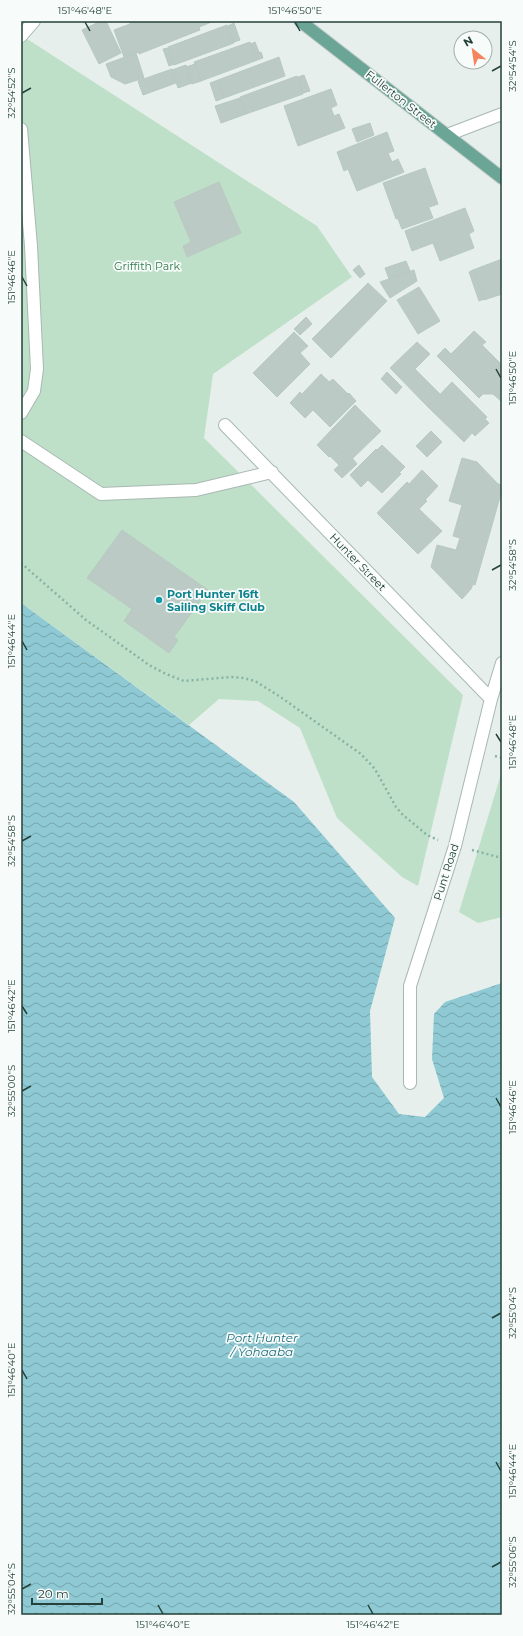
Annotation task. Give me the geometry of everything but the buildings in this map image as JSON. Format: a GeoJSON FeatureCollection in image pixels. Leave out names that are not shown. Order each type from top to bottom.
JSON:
{"type":"FeatureCollection","features":[{"type":"Feature","properties":{"kind":"main road","name":"Fullerton Street"},"geometry":{"type":"LineString","coordinates":[[300,21],[502,178]]}},
{"type":"Feature","properties":{"kind":"street"},"geometry":{"type":"LineString","coordinates":[[21,36],[34,21]]}},
{"type":"Feature","properties":{"kind":"street"},"geometry":{"type":"LineString","coordinates":[[447,135],[502,114]]}},
{"type":"Feature","properties":{"kind":"street"},"geometry":{"type":"LineString","coordinates":[[21,129],[31,246],[37,369],[34,391],[21,413]]}},
{"type":"Feature","properties":{"kind":"street","name":"Hunter Street"},"geometry":{"type":"LineString","coordinates":[[225,425],[491,699]]}},
{"type":"Feature","properties":{"kind":"street"},"geometry":{"type":"LineString","coordinates":[[21,441],[101,494],[196,490],[272,472]]}},
{"type":"Feature","properties":{"kind":"street","name":"Punt Road"},"geometry":{"type":"LineString","coordinates":[[410,1083],[410,986],[455,846],[491,699],[502,663]]}},
{"type":"Feature","properties":{"kind":"path"},"geometry":{"type":"LineString","coordinates":[[21,563],[86,620],[149,665],[166,674],[184,681],[200,681],[231,677],[255,681],[279,696],[361,754],[375,769],[396,807],[409,822],[427,835],[455,846],[502,858]]}},
{"type":"Feature","properties":{"kind":"green space","name":"Griffith Park"},"geometry":{"type":"Polygon","coordinates":[[[21,35],[317,226],[352,277],[213,374],[204,438],[463,695],[418,886],[402,877],[337,818],[300,728],[258,701],[219,699],[189,725],[21,603],[21,35]]]}},
{"type":"Feature","properties":{"kind":"green space"},"geometry":{"type":"Polygon","coordinates":[[[502,771],[502,917],[478,923],[459,912],[502,771]]]}},
{"type":"Feature","properties":{"kind":"water","name":"Port Hunter / Yohaaba"},"geometry":{"type":"Polygon","coordinates":[[[21,603],[294,802],[395,918],[370,1011],[372,1077],[399,1114],[425,1117],[444,1098],[432,1059],[434,1014],[445,1002],[502,983],[502,1615],[21,1615],[21,603]]]}},
{"type":"Feature","properties":{"kind":"place","name":"Port Hunter 16ft Sailing Skiff Club"},"geometry":{"type":"Point","coordinates":[159,600]}}]}
